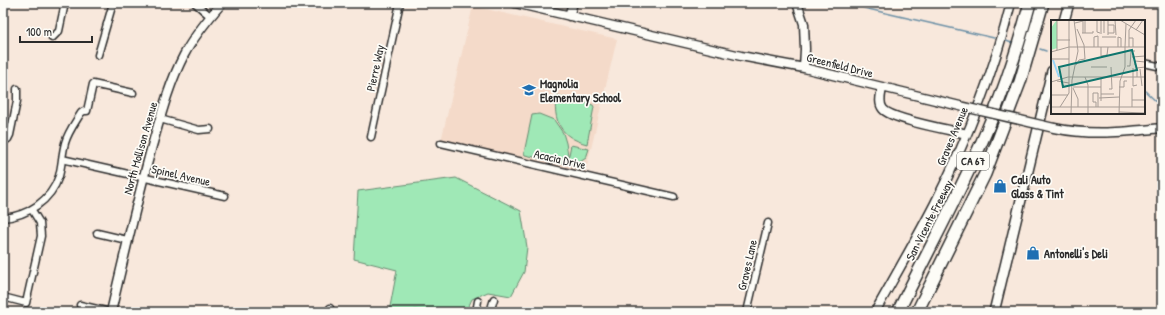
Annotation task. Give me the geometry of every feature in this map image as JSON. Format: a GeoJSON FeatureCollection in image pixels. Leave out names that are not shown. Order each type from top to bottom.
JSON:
{"type":"FeatureCollection","features":[{"type":"Feature","properties":{"kind":"highway","name":"San Vicente Freeway"},"geometry":{"type":"LineString","coordinates":[[898,312],[980,146],[1020,41],[1030,3]]}},
{"type":"Feature","properties":{"kind":"highway","name":"CA 67"},"geometry":{"type":"LineString","coordinates":[[917,312],[985,174],[1020,82],[1043,3]]}},
{"type":"Feature","properties":{"kind":"main road","name":"North Mollison Avenue"},"geometry":{"type":"LineString","coordinates":[[111,312],[143,178],[173,80],[184,54],[210,16],[222,3]]}},
{"type":"Feature","properties":{"kind":"main road","name":"Greenfield Drive"},"geometry":{"type":"LineString","coordinates":[[515,3],[741,56],[804,68],[882,88],[1054,128],[1083,133],[1104,133],[1162,128]]}},
{"type":"Feature","properties":{"kind":"main road"},"geometry":{"type":"LineString","coordinates":[[569,16],[573,3]]}},
{"type":"Feature","properties":{"kind":"main road"},"geometry":{"type":"LineString","coordinates":[[797,3],[804,24],[804,68]]}},
{"type":"Feature","properties":{"kind":"main road","name":"Graves Avenue"},"geometry":{"type":"LineString","coordinates":[[874,312],[935,203],[967,134],[996,57],[1011,3]]}},
{"type":"Feature","properties":{"kind":"main road"},"geometry":{"type":"LineString","coordinates":[[1064,20],[1069,3]]}},
{"type":"Feature","properties":{"kind":"main road"},"geometry":{"type":"LineString","coordinates":[[994,312],[1051,76]]}},
{"type":"Feature","properties":{"kind":"main road"},"geometry":{"type":"LineString","coordinates":[[882,88],[880,99],[881,106],[884,111],[889,114],[967,134]]}},
{"type":"Feature","properties":{"kind":"street"},"geometry":{"type":"LineString","coordinates":[[52,38],[59,31],[65,3]]}},
{"type":"Feature","properties":{"kind":"street"},"geometry":{"type":"LineString","coordinates":[[98,55],[113,3]]}},
{"type":"Feature","properties":{"kind":"street"},"geometry":{"type":"LineString","coordinates":[[195,3],[210,16]]}},
{"type":"Feature","properties":{"kind":"street","name":"Pierre Way"},"geometry":{"type":"LineString","coordinates":[[371,137],[400,3]]}},
{"type":"Feature","properties":{"kind":"street"},"geometry":{"type":"LineString","coordinates":[[1145,63],[1162,67]]}},
{"type":"Feature","properties":{"kind":"street"},"geometry":{"type":"LineString","coordinates":[[3,218],[20,215],[32,210],[43,201],[55,184],[58,177],[65,143],[81,113],[87,111],[93,84],[133,93]]}},
{"type":"Feature","properties":{"kind":"street"},"geometry":{"type":"LineString","coordinates":[[4,142],[10,135],[18,101],[17,89]]}},
{"type":"Feature","properties":{"kind":"street"},"geometry":{"type":"LineString","coordinates":[[160,119],[199,130],[210,129]]}},
{"type":"Feature","properties":{"kind":"street","name":"Acacia Drive"},"geometry":{"type":"LineString","coordinates":[[440,143],[674,197]]}},
{"type":"Feature","properties":{"kind":"street","name":"Spinel Avenue"},"geometry":{"type":"LineString","coordinates":[[62,159],[225,196]]}},
{"type":"Feature","properties":{"kind":"street"},"geometry":{"type":"LineString","coordinates":[[3,297],[26,303],[41,236],[40,223],[32,210]]}},
{"type":"Feature","properties":{"kind":"street","name":"Graves Lane"},"geometry":{"type":"LineString","coordinates":[[747,312],[768,223]]}},
{"type":"Feature","properties":{"kind":"street"},"geometry":{"type":"LineString","coordinates":[[98,233],[128,240]]}},
{"type":"Feature","properties":{"kind":"street"},"geometry":{"type":"LineString","coordinates":[[490,312],[494,299]]}},
{"type":"Feature","properties":{"kind":"street"},"geometry":{"type":"LineString","coordinates":[[476,312],[478,301]]}},
{"type":"Feature","properties":{"kind":"street"},"geometry":{"type":"LineString","coordinates":[[80,305],[111,312]]}},
{"type":"Feature","properties":{"kind":"shaded area","name":"Magnolia Elementary School"},"geometry":{"type":"Polygon","coordinates":[[[473,6],[617,39],[585,174],[441,141],[473,6]]]}},
{"type":"Feature","properties":{"kind":"green space"},"geometry":{"type":"Polygon","coordinates":[[[556,95],[593,105],[594,107],[587,144],[570,137],[560,127],[556,113],[556,95]]]}},
{"type":"Feature","properties":{"kind":"green space"},"geometry":{"type":"Polygon","coordinates":[[[539,114],[554,120],[563,133],[568,155],[566,164],[525,155],[524,153],[532,115],[539,114]]]}},
{"type":"Feature","properties":{"kind":"green space"},"geometry":{"type":"Polygon","coordinates":[[[571,145],[589,149],[586,158],[577,164],[567,164],[571,145]]]}},
{"type":"Feature","properties":{"kind":"green space"},"geometry":{"type":"Polygon","coordinates":[[[456,178],[521,211],[527,247],[524,272],[511,296],[488,292],[472,299],[466,312],[429,312],[415,310],[410,312],[389,312],[397,270],[354,259],[358,191],[456,178]]]}},
{"type":"Feature","properties":{"kind":"waterway"},"geometry":{"type":"LineString","coordinates":[[864,8],[994,38]]}},
{"type":"Feature","properties":{"kind":"waterway"},"geometry":{"type":"LineString","coordinates":[[1006,41],[1012,43]]}},
{"type":"Feature","properties":{"kind":"waterway"},"geometry":{"type":"LineString","coordinates":[[1040,49],[1046,51]]}},
{"type":"Feature","properties":{"kind":"waterway"},"geometry":{"type":"LineString","coordinates":[[1145,91],[1162,107]]}},
{"type":"Feature","properties":{"kind":"place","name":"Magnolia Elementary School"},"geometry":{"type":"Point","coordinates":[529,90]}},
{"type":"Feature","properties":{"kind":"place","name":"Cali Auto Glass & Tint"},"geometry":{"type":"Point","coordinates":[1000,186]}},
{"type":"Feature","properties":{"kind":"place","name":"Antonelli's Deli"},"geometry":{"type":"Point","coordinates":[1033,253]}}]}
